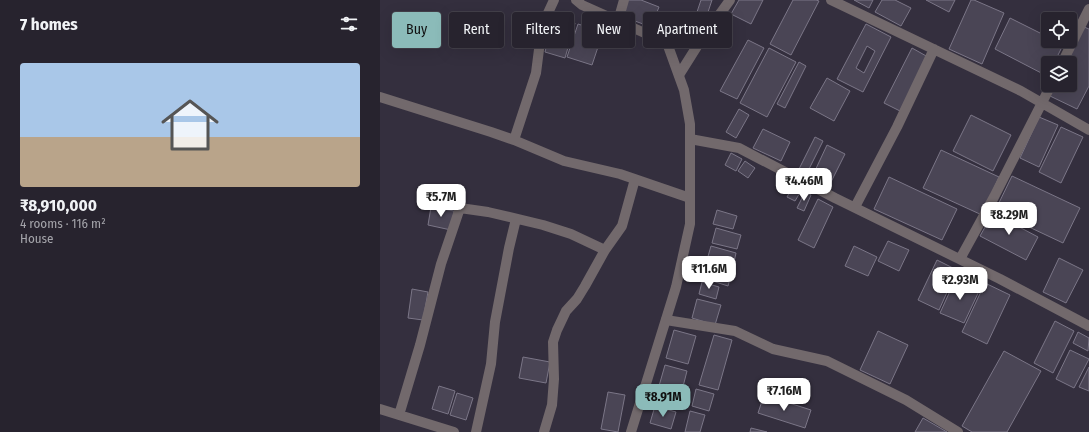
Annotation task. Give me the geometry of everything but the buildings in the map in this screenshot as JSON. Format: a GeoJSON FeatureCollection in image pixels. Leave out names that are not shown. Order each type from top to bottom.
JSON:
{"type":"FeatureCollection","features":[{"type":"Feature","properties":{"kind":"street"},"geometry":{"type":"LineString","coordinates":[[514,140],[536,73],[542,26],[554,0]]}},
{"type":"Feature","properties":{"kind":"street"},"geometry":{"type":"LineString","coordinates":[[576,0],[582,5],[598,12]]}},
{"type":"Feature","properties":{"kind":"street"},"geometry":{"type":"LineString","coordinates":[[621,12],[624,0]]}},
{"type":"Feature","properties":{"kind":"street"},"geometry":{"type":"LineString","coordinates":[[679,75],[701,40],[730,0]]}},
{"type":"Feature","properties":{"kind":"street"},"geometry":{"type":"LineString","coordinates":[[831,0],[1021,91],[1089,130]]}},
{"type":"Feature","properties":{"kind":"street"},"geometry":{"type":"LineString","coordinates":[[1066,56],[1089,9]]}},
{"type":"Feature","properties":{"kind":"street"},"geometry":{"type":"LineString","coordinates":[[631,432],[676,287],[690,224],[690,124],[684,90],[667,43],[635,29]]}},
{"type":"Feature","properties":{"kind":"street"},"geometry":{"type":"LineString","coordinates":[[855,207],[897,127],[934,49]]}},
{"type":"Feature","properties":{"kind":"street"},"geometry":{"type":"LineString","coordinates":[[960,259],[994,197],[1048,92]]}},
{"type":"Feature","properties":{"kind":"street"},"geometry":{"type":"LineString","coordinates":[[380,97],[491,132],[564,161],[620,174],[690,198]]}},
{"type":"Feature","properties":{"kind":"street"},"geometry":{"type":"LineString","coordinates":[[690,139],[739,148],[960,259],[1089,326]]}},
{"type":"Feature","properties":{"kind":"street"},"geometry":{"type":"LineString","coordinates":[[544,432],[552,405],[554,379],[553,342],[557,330],[566,311],[577,299],[605,250],[622,226],[635,179]]}},
{"type":"Feature","properties":{"kind":"street"},"geometry":{"type":"LineString","coordinates":[[399,415],[420,344],[441,264],[460,208],[488,212],[544,225],[571,234],[605,250]]}},
{"type":"Feature","properties":{"kind":"street"},"geometry":{"type":"LineString","coordinates":[[476,432],[491,364],[497,315],[509,248],[516,219]]}},
{"type":"Feature","properties":{"kind":"street"},"geometry":{"type":"LineString","coordinates":[[666,320],[735,331],[773,349],[827,361],[906,400],[958,432]]}},
{"type":"Feature","properties":{"kind":"street"},"geometry":{"type":"LineString","coordinates":[[380,409],[454,432]]}}]}
